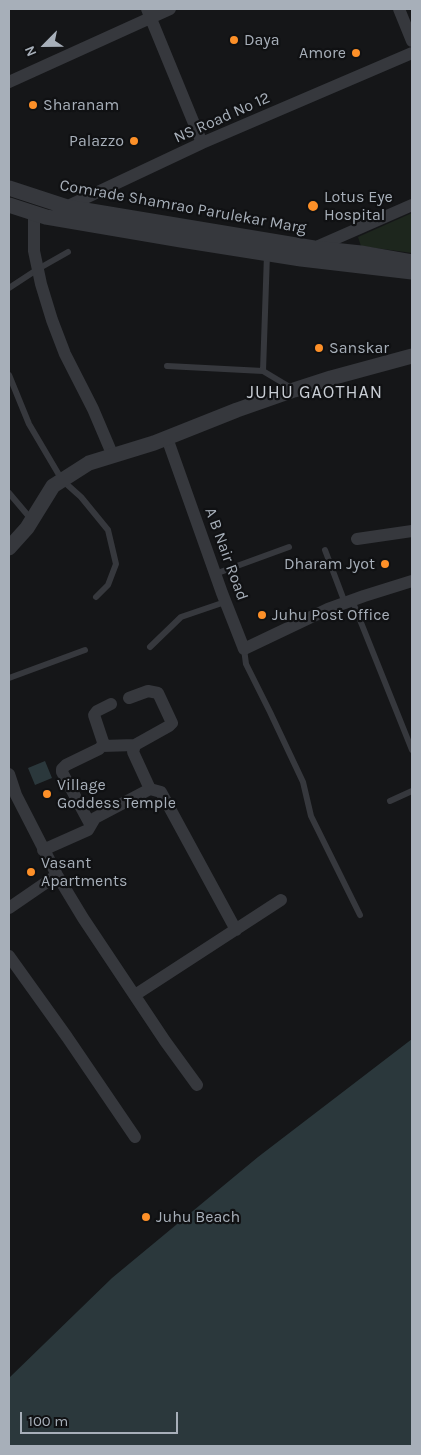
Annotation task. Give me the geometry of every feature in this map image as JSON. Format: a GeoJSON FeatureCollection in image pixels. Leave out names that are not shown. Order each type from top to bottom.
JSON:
{"type":"FeatureCollection","features":[{"type":"Feature","properties":{"kind":"street"},"geometry":{"type":"LineString","coordinates":[[9,82],[148,13],[170,9]]}},
{"type":"Feature","properties":{"kind":"street"},"geometry":{"type":"LineString","coordinates":[[399,9],[412,41]]}},
{"type":"Feature","properties":{"kind":"street"},"geometry":{"type":"LineString","coordinates":[[148,13],[202,143]]}},
{"type":"Feature","properties":{"kind":"street","name":"NS Road No 12"},"geometry":{"type":"LineString","coordinates":[[40,215],[67,207],[202,143],[412,53]]}},
{"type":"Feature","properties":{"kind":"street","name":"Comrade Shamrao Parulekar Marg"},"geometry":{"type":"LineString","coordinates":[[9,188],[67,207],[314,248],[361,253],[412,262]]}},
{"type":"Feature","properties":{"kind":"street","name":"Comrade Shamrao Parulekar Marg"},"geometry":{"type":"LineString","coordinates":[[9,205],[40,215],[301,259],[412,272]]}},
{"type":"Feature","properties":{"kind":"street"},"geometry":{"type":"LineString","coordinates":[[314,248],[412,205]]}},
{"type":"Feature","properties":{"kind":"street"},"geometry":{"type":"LineString","coordinates":[[40,215],[34,251],[47,302],[65,354],[93,409],[113,456]]}},
{"type":"Feature","properties":{"kind":"street"},"geometry":{"type":"LineString","coordinates":[[9,548],[32,520],[53,486],[89,463],[167,438],[294,390],[331,378],[412,357]]}},
{"type":"Feature","properties":{"kind":"street","name":"A B Nair Road"},"geometry":{"type":"LineString","coordinates":[[167,438],[225,602],[244,649]]}},
{"type":"Feature","properties":{"kind":"street"},"geometry":{"type":"LineString","coordinates":[[357,539],[412,531]]}},
{"type":"Feature","properties":{"kind":"street"},"geometry":{"type":"LineString","coordinates":[[244,649],[328,609],[412,581]]}},
{"type":"Feature","properties":{"kind":"street"},"geometry":{"type":"LineString","coordinates":[[90,824],[62,769],[102,746],[134,745],[172,723],[158,693],[148,691],[129,698]]}},
{"type":"Feature","properties":{"kind":"street"},"geometry":{"type":"LineString","coordinates":[[102,746],[103,742],[94,715],[111,704]]}},
{"type":"Feature","properties":{"kind":"street"},"geometry":{"type":"LineString","coordinates":[[134,745],[133,752],[150,789]]}},
{"type":"Feature","properties":{"kind":"street"},"geometry":{"type":"LineString","coordinates":[[9,774],[12,797],[57,875],[83,918],[165,1041],[197,1085]]}},
{"type":"Feature","properties":{"kind":"street"},"geometry":{"type":"LineString","coordinates":[[44,850],[88,830],[95,818],[150,789],[161,792],[236,930]]}},
{"type":"Feature","properties":{"kind":"street"},"geometry":{"type":"LineString","coordinates":[[9,908],[57,875]]}},
{"type":"Feature","properties":{"kind":"street"},"geometry":{"type":"LineString","coordinates":[[135,995],[281,900]]}},
{"type":"Feature","properties":{"kind":"street"},"geometry":{"type":"LineString","coordinates":[[9,956],[136,1137]]}},
{"type":"Feature","properties":{"kind":"lane"},"geometry":{"type":"LineString","coordinates":[[9,288],[68,252]]}},
{"type":"Feature","properties":{"kind":"lane"},"geometry":{"type":"LineString","coordinates":[[263,371],[267,253]]}},
{"type":"Feature","properties":{"kind":"lane"},"geometry":{"type":"LineString","coordinates":[[167,366],[263,371],[294,390]]}},
{"type":"Feature","properties":{"kind":"lane"},"geometry":{"type":"LineString","coordinates":[[9,375],[29,424],[62,480],[81,497],[108,530],[116,564],[108,585],[96,597]]}},
{"type":"Feature","properties":{"kind":"lane"},"geometry":{"type":"LineString","coordinates":[[9,493],[32,520]]}},
{"type":"Feature","properties":{"kind":"lane"},"geometry":{"type":"LineString","coordinates":[[215,574],[289,547]]}},
{"type":"Feature","properties":{"kind":"lane"},"geometry":{"type":"LineString","coordinates":[[325,550],[349,601],[412,750]]}},
{"type":"Feature","properties":{"kind":"lane"},"geometry":{"type":"LineString","coordinates":[[150,647],[181,617],[225,602]]}},
{"type":"Feature","properties":{"kind":"lane"},"geometry":{"type":"LineString","coordinates":[[244,649],[246,664],[303,782],[311,816],[360,915]]}},
{"type":"Feature","properties":{"kind":"lane"},"geometry":{"type":"LineString","coordinates":[[9,678],[85,650]]}},
{"type":"Feature","properties":{"kind":"lane"},"geometry":{"type":"LineString","coordinates":[[390,801],[412,791]]}},
{"type":"Feature","properties":{"kind":"shaded area"},"geometry":{"type":"Polygon","coordinates":[[[412,213],[412,253],[361,246],[358,237],[412,213]]]}},
{"type":"Feature","properties":{"kind":"shaded area"},"geometry":{"type":"Polygon","coordinates":[[[45,761],[52,778],[35,785],[28,768],[45,761]]]}},
{"type":"Feature","properties":{"kind":"shaded area"},"geometry":{"type":"Polygon","coordinates":[[[412,1039],[412,1446],[9,1446],[9,1378],[112,1278],[258,1157],[412,1039]]]}},
{"type":"Feature","properties":{"kind":"place","name":"Daya"},"geometry":{"type":"Point","coordinates":[234,40]}},
{"type":"Feature","properties":{"kind":"place","name":"Amore"},"geometry":{"type":"Point","coordinates":[356,53]}},
{"type":"Feature","properties":{"kind":"place","name":"Sharanam"},"geometry":{"type":"Point","coordinates":[33,105]}},
{"type":"Feature","properties":{"kind":"place","name":"Palazzo"},"geometry":{"type":"Point","coordinates":[134,141]}},
{"type":"Feature","properties":{"kind":"place","name":"Lotus Eye Hospital"},"geometry":{"type":"Point","coordinates":[313,206]}},
{"type":"Feature","properties":{"kind":"place","name":"Sanskar"},"geometry":{"type":"Point","coordinates":[319,348]}},
{"type":"Feature","properties":{"kind":"place","name":"Dharam Jyot"},"geometry":{"type":"Point","coordinates":[385,564]}},
{"type":"Feature","properties":{"kind":"place","name":"Juhu Post Office"},"geometry":{"type":"Point","coordinates":[262,615]}},
{"type":"Feature","properties":{"kind":"place","name":"Village Goddess Temple"},"geometry":{"type":"Point","coordinates":[47,794]}},
{"type":"Feature","properties":{"kind":"place","name":"Vasant Apartments"},"geometry":{"type":"Point","coordinates":[31,872]}},
{"type":"Feature","properties":{"kind":"place","name":"Juhu Beach"},"geometry":{"type":"Point","coordinates":[146,1217]}},
{"type":"Feature","properties":{"kind":"district","name":"JUHU GAOTHAN"},"geometry":{"type":"Point","coordinates":[315,393]}}]}
